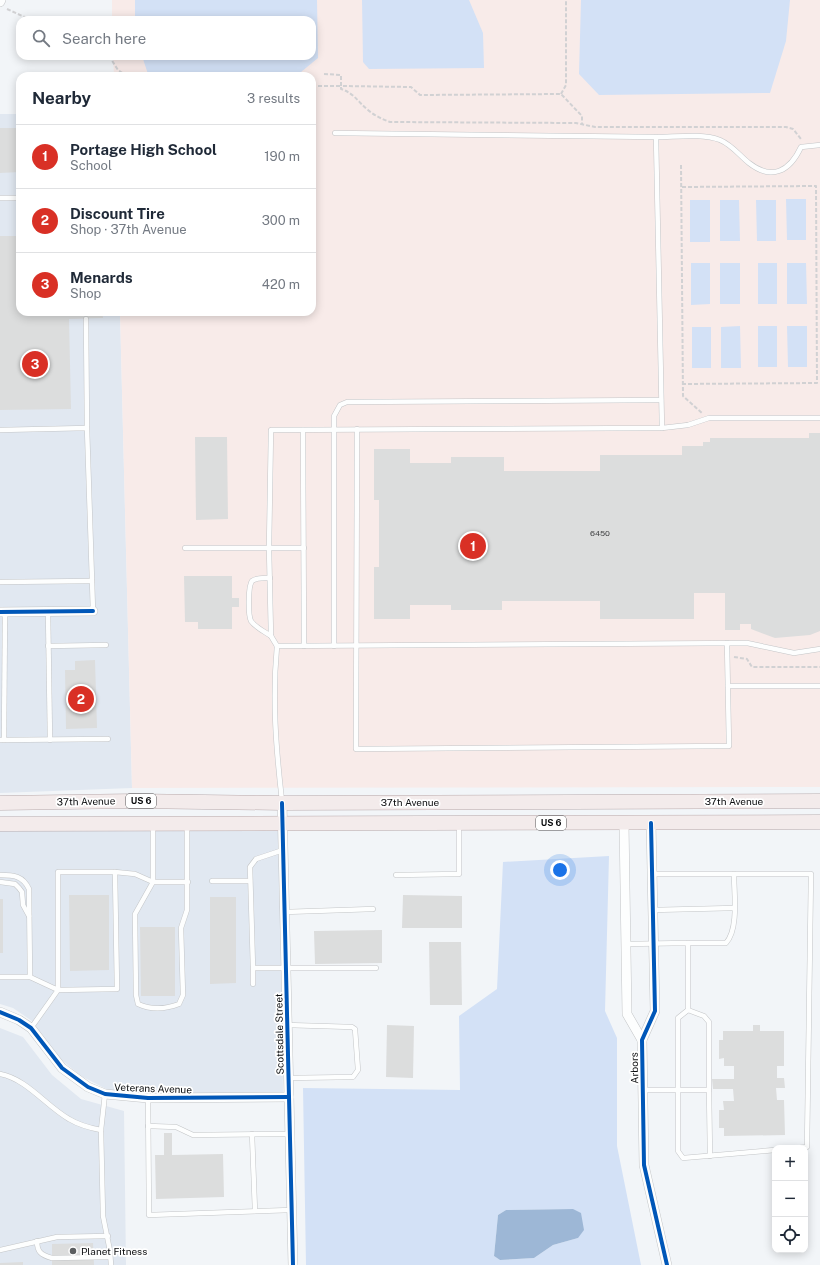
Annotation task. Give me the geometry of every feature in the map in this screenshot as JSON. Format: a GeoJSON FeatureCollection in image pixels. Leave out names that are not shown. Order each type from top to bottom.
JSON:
{"type":"FeatureCollection","features":[{"type":"Feature","properties":{"kind":"main road","name":"37th Avenue"},"geometry":{"type":"LineString","coordinates":[[0,803],[133,801],[282,803],[820,801]]}},
{"type":"Feature","properties":{"kind":"main road","name":"US 6"},"geometry":{"type":"LineString","coordinates":[[0,824],[820,822]]}},
{"type":"Feature","properties":{"kind":"street"},"geometry":{"type":"LineString","coordinates":[[2,612],[93,611]]}},
{"type":"Feature","properties":{"kind":"street","name":"Scottsdale Street"},"geometry":{"type":"LineString","coordinates":[[282,803],[292,1265]]}},
{"type":"Feature","properties":{"kind":"street","name":"Arbors"},"geometry":{"type":"LineString","coordinates":[[624,823],[627,1014],[642,1040]]}},
{"type":"Feature","properties":{"kind":"street","name":"Arbors"},"geometry":{"type":"LineString","coordinates":[[651,823],[655,1011],[642,1040],[644,1165],[666,1265]]}},
{"type":"Feature","properties":{"kind":"street","name":"Veterans Avenue"},"geometry":{"type":"LineString","coordinates":[[0,1012],[19,1020],[31,1028],[62,1068],[88,1087],[105,1094],[148,1098],[289,1098]]}},
{"type":"Feature","properties":{"kind":"lane"},"geometry":{"type":"LineString","coordinates":[[335,133],[708,137],[729,144],[756,168],[766,172],[776,172],[787,168],[795,159],[802,147],[820,146]]}},
{"type":"Feature","properties":{"kind":"lane"},"geometry":{"type":"LineString","coordinates":[[656,137],[662,428]]}},
{"type":"Feature","properties":{"kind":"lane"},"geometry":{"type":"LineString","coordinates":[[0,198],[16,198]]}},
{"type":"Feature","properties":{"kind":"lane"},"geometry":{"type":"LineString","coordinates":[[86,319],[87,428],[93,611]]}},
{"type":"Feature","properties":{"kind":"lane"},"geometry":{"type":"LineString","coordinates":[[334,646],[334,430],[336,411],[340,405],[347,402],[661,400]]}},
{"type":"Feature","properties":{"kind":"lane"},"geometry":{"type":"LineString","coordinates":[[271,636],[269,548],[271,430],[662,428],[688,425],[709,418],[820,418]]}},
{"type":"Feature","properties":{"kind":"lane"},"geometry":{"type":"LineString","coordinates":[[0,430],[87,428]]}},
{"type":"Feature","properties":{"kind":"lane"},"geometry":{"type":"LineString","coordinates":[[357,429],[355,646],[356,749],[729,746],[727,643]]}},
{"type":"Feature","properties":{"kind":"lane"},"geometry":{"type":"LineString","coordinates":[[303,430],[304,646]]}},
{"type":"Feature","properties":{"kind":"lane"},"geometry":{"type":"LineString","coordinates":[[185,548],[304,548]]}},
{"type":"Feature","properties":{"kind":"lane"},"geometry":{"type":"LineString","coordinates":[[270,578],[260,578],[252,581],[249,586],[250,617],[252,623],[271,636],[277,646],[273,685],[275,739],[282,803]]}},
{"type":"Feature","properties":{"kind":"lane"},"geometry":{"type":"LineString","coordinates":[[0,582],[92,580]]}},
{"type":"Feature","properties":{"kind":"lane"},"geometry":{"type":"LineString","coordinates":[[2,612],[2,740],[108,739]]}},
{"type":"Feature","properties":{"kind":"lane"},"geometry":{"type":"LineString","coordinates":[[48,612],[50,740]]}},
{"type":"Feature","properties":{"kind":"lane"},"geometry":{"type":"LineString","coordinates":[[277,646],[752,643],[794,653],[820,649]]}},
{"type":"Feature","properties":{"kind":"lane"},"geometry":{"type":"LineString","coordinates":[[48,646],[106,645]]}},
{"type":"Feature","properties":{"kind":"lane"},"geometry":{"type":"LineString","coordinates":[[728,686],[820,686]]}},
{"type":"Feature","properties":{"kind":"lane"},"geometry":{"type":"LineString","coordinates":[[153,823],[153,882],[135,914],[136,995],[138,1004],[146,1008],[162,1008],[179,1004],[183,995],[181,928],[188,910],[187,823]]}},
{"type":"Feature","properties":{"kind":"lane"},"geometry":{"type":"LineString","coordinates":[[396,875],[459,874],[459,824]]}},
{"type":"Feature","properties":{"kind":"lane"},"geometry":{"type":"LineString","coordinates":[[253,984],[250,867],[256,859],[283,850]]}},
{"type":"Feature","properties":{"kind":"lane"},"geometry":{"type":"LineString","coordinates":[[31,1028],[58,990],[58,872],[115,872],[135,874],[153,882],[188,882]]}},
{"type":"Feature","properties":{"kind":"lane"},"geometry":{"type":"LineString","coordinates":[[0,977],[30,977],[58,990],[117,989],[115,872]]}},
{"type":"Feature","properties":{"kind":"lane"},"geometry":{"type":"LineString","coordinates":[[652,874],[810,874],[807,1145]]}},
{"type":"Feature","properties":{"kind":"lane"},"geometry":{"type":"LineString","coordinates":[[626,944],[726,943],[732,937],[734,874]]}},
{"type":"Feature","properties":{"kind":"lane"},"geometry":{"type":"LineString","coordinates":[[0,875],[14,875],[20,877],[26,882],[29,889],[30,977]]}},
{"type":"Feature","properties":{"kind":"lane"},"geometry":{"type":"LineString","coordinates":[[212,881],[250,881]]}},
{"type":"Feature","properties":{"kind":"lane"},"geometry":{"type":"LineString","coordinates":[[0,882],[15,884],[19,888],[22,892],[23,905],[30,918]]}},
{"type":"Feature","properties":{"kind":"lane"},"geometry":{"type":"LineString","coordinates":[[653,910],[734,908]]}},
{"type":"Feature","properties":{"kind":"lane"},"geometry":{"type":"LineString","coordinates":[[285,912],[373,910]]}},
{"type":"Feature","properties":{"kind":"lane"},"geometry":{"type":"LineString","coordinates":[[688,943],[688,1010]]}},
{"type":"Feature","properties":{"kind":"lane"},"geometry":{"type":"LineString","coordinates":[[253,968],[376,968]]}},
{"type":"Feature","properties":{"kind":"lane"},"geometry":{"type":"LineString","coordinates":[[688,1010],[678,1018],[678,1151],[683,1158],[772,1150]]}},
{"type":"Feature","properties":{"kind":"lane"},"geometry":{"type":"LineString","coordinates":[[688,1010],[704,1016],[709,1022],[710,1156]]}},
{"type":"Feature","properties":{"kind":"lane"},"geometry":{"type":"LineString","coordinates":[[287,1025],[352,1027],[355,1029],[358,1070],[353,1077],[288,1078]]}},
{"type":"Feature","properties":{"kind":"lane"},"geometry":{"type":"LineString","coordinates":[[0,1074],[18,1080],[69,1119],[84,1126],[101,1130]]}},
{"type":"Feature","properties":{"kind":"lane"},"geometry":{"type":"LineString","coordinates":[[643,1090],[709,1090]]}},
{"type":"Feature","properties":{"kind":"lane"},"geometry":{"type":"LineString","coordinates":[[105,1094],[101,1130],[103,1216],[108,1236],[111,1265]]}},
{"type":"Feature","properties":{"kind":"lane"},"geometry":{"type":"LineString","coordinates":[[148,1098],[149,1214],[291,1210]]}},
{"type":"Feature","properties":{"kind":"lane"},"geometry":{"type":"LineString","coordinates":[[148,1126],[176,1126],[193,1135],[290,1134]]}},
{"type":"Feature","properties":{"kind":"lane"},"geometry":{"type":"LineString","coordinates":[[252,1134],[255,1211]]}},
{"type":"Feature","properties":{"kind":"lane"},"geometry":{"type":"LineString","coordinates":[[0,1250],[37,1240],[57,1237],[108,1236]]}},
{"type":"Feature","properties":{"kind":"lane"},"geometry":{"type":"LineString","coordinates":[[37,1240],[37,1249],[39,1252],[44,1256],[52,1258],[110,1257]]}},
{"type":"Feature","properties":{"kind":"path"},"geometry":{"type":"LineString","coordinates":[[561,94],[566,85],[566,0]]}},
{"type":"Feature","properties":{"kind":"path"},"geometry":{"type":"LineString","coordinates":[[2,3],[24,16]]}},
{"type":"Feature","properties":{"kind":"path"},"geometry":{"type":"LineString","coordinates":[[112,60],[121,72]]}},
{"type":"Feature","properties":{"kind":"path"},"geometry":{"type":"LineString","coordinates":[[324,74],[342,75],[341,89],[351,92],[378,118],[390,122],[582,124],[595,127],[786,127],[793,129],[797,133],[802,147]]}},
{"type":"Feature","properties":{"kind":"path"},"geometry":{"type":"LineString","coordinates":[[316,86],[411,88],[420,94],[561,94],[582,116],[582,124]]}},
{"type":"Feature","properties":{"kind":"path"},"geometry":{"type":"LineString","coordinates":[[681,165],[683,396],[709,418]]}},
{"type":"Feature","properties":{"kind":"path"},"geometry":{"type":"LineString","coordinates":[[682,187],[816,186],[819,296],[817,383],[683,384]]}},
{"type":"Feature","properties":{"kind":"path"},"geometry":{"type":"LineString","coordinates":[[727,656],[747,659],[752,667],[820,667]]}},
{"type":"Feature","properties":{"kind":"shaded area"},"geometry":{"type":"Polygon","coordinates":[[[112,0],[820,0],[820,787],[132,788],[120,316],[316,316],[316,72],[114,72],[113,60],[316,60],[316,16],[112,16],[112,0]]]}},
{"type":"Feature","properties":{"kind":"shaded area"},"geometry":{"type":"Polygon","coordinates":[[[135,0],[317,0],[318,58],[316,60],[316,16],[135,16],[135,0]]]}},
{"type":"Feature","properties":{"kind":"shaded area"},"geometry":{"type":"Polygon","coordinates":[[[362,0],[469,0],[483,33],[484,68],[369,69],[363,62],[362,0]]]}},
{"type":"Feature","properties":{"kind":"shaded area"},"geometry":{"type":"Polygon","coordinates":[[[581,0],[790,0],[786,41],[770,93],[599,95],[579,74],[581,0]]]}},
{"type":"Feature","properties":{"kind":"shaded area"},"geometry":{"type":"Polygon","coordinates":[[[143,60],[316,60],[301,72],[147,72],[143,60]]]}},
{"type":"Feature","properties":{"kind":"shaded area"},"geometry":{"type":"Polygon","coordinates":[[[0,114],[16,114],[16,316],[120,316],[132,788],[0,793],[0,114]]]}},
{"type":"Feature","properties":{"kind":"shaded area"},"geometry":{"type":"Polygon","coordinates":[[[786,199],[806,199],[806,240],[787,240],[786,199]]]}},
{"type":"Feature","properties":{"kind":"shaded area"},"geometry":{"type":"Polygon","coordinates":[[[690,200],[710,200],[710,242],[690,242],[690,200]]]}},
{"type":"Feature","properties":{"kind":"shaded area"},"geometry":{"type":"Polygon","coordinates":[[[720,200],[739,200],[740,241],[720,241],[720,200]]]}},
{"type":"Feature","properties":{"kind":"shaded area"},"geometry":{"type":"Polygon","coordinates":[[[756,200],[776,200],[776,241],[757,241],[756,200]]]}},
{"type":"Feature","properties":{"kind":"shaded area"},"geometry":{"type":"Polygon","coordinates":[[[691,263],[710,263],[710,304],[691,305],[691,263]]]}},
{"type":"Feature","properties":{"kind":"shaded area"},"geometry":{"type":"Polygon","coordinates":[[[720,263],[740,263],[740,304],[720,304],[720,263]]]}},
{"type":"Feature","properties":{"kind":"shaded area"},"geometry":{"type":"Polygon","coordinates":[[[758,263],[777,263],[777,304],[758,304],[758,263]]]}},
{"type":"Feature","properties":{"kind":"shaded area"},"geometry":{"type":"Polygon","coordinates":[[[787,263],[806,263],[807,304],[787,304],[787,263]]]}},
{"type":"Feature","properties":{"kind":"shaded area"},"geometry":{"type":"Polygon","coordinates":[[[740,326],[741,368],[721,368],[721,327],[740,326]]]}},
{"type":"Feature","properties":{"kind":"shaded area"},"geometry":{"type":"Polygon","coordinates":[[[758,326],[777,326],[777,367],[758,367],[758,326]]]}},
{"type":"Feature","properties":{"kind":"shaded area"},"geometry":{"type":"Polygon","coordinates":[[[787,326],[807,326],[807,367],[788,367],[787,326]]]}},
{"type":"Feature","properties":{"kind":"shaded area"},"geometry":{"type":"Polygon","coordinates":[[[692,327],[711,327],[711,368],[692,368],[692,327]]]}},
{"type":"Feature","properties":{"kind":"shaded area"},"geometry":{"type":"Polygon","coordinates":[[[280,828],[283,1095],[148,1093],[108,1090],[81,1076],[58,1057],[32,1021],[13,1008],[0,1004],[0,829],[280,828]]]}},
{"type":"Feature","properties":{"kind":"shaded area"},"geometry":{"type":"Polygon","coordinates":[[[609,856],[605,1011],[617,1038],[617,1146],[641,1265],[306,1265],[303,1088],[460,1090],[459,1016],[497,989],[503,862],[609,856]],[[573,1209],[506,1210],[498,1215],[494,1256],[500,1260],[534,1258],[553,1245],[578,1238],[573,1209]]]}},
{"type":"Feature","properties":{"kind":"shaded area"},"geometry":{"type":"Polygon","coordinates":[[[0,1028],[23,1037],[52,1075],[81,1099],[124,1111],[126,1265],[0,1265],[0,1028]]]}},
{"type":"Feature","properties":{"kind":"shaded area"},"geometry":{"type":"Polygon","coordinates":[[[573,1209],[581,1213],[584,1230],[578,1238],[553,1245],[534,1258],[500,1260],[494,1256],[498,1215],[506,1210],[573,1209]]]}},
{"type":"Feature","properties":{"kind":"building"},"geometry":{"type":"Polygon","coordinates":[[[0,128],[16,128],[16,172],[0,173],[0,128]]]}},
{"type":"Feature","properties":{"kind":"building"},"geometry":{"type":"Polygon","coordinates":[[[0,236],[16,236],[16,316],[103,316],[103,318],[69,319],[71,409],[0,410],[0,236]]]}},
{"type":"Feature","properties":{"kind":"building"},"geometry":{"type":"Polygon","coordinates":[[[809,433],[820,433],[820,631],[810,635],[775,638],[751,629],[751,624],[740,624],[740,630],[725,630],[725,593],[694,593],[694,619],[600,619],[600,601],[502,601],[502,610],[451,610],[451,605],[410,605],[410,619],[374,619],[374,567],[379,567],[379,500],[374,500],[374,449],[410,449],[410,463],[451,463],[451,457],[504,457],[504,471],[600,471],[600,455],[682,455],[682,446],[703,446],[703,442],[710,442],[710,438],[809,438],[809,433]]]}},
{"type":"Feature","properties":{"kind":"building"},"geometry":{"type":"Polygon","coordinates":[[[195,437],[227,437],[228,519],[196,520],[195,437]]]}},
{"type":"Feature","properties":{"kind":"building"},"geometry":{"type":"Polygon","coordinates":[[[184,576],[232,576],[232,598],[239,598],[239,607],[232,607],[232,629],[198,629],[198,622],[185,622],[184,576]]]}},
{"type":"Feature","properties":{"kind":"building"},"geometry":{"type":"Polygon","coordinates":[[[95,660],[97,728],[66,729],[65,670],[75,670],[75,661],[95,660]]]}},
{"type":"Feature","properties":{"kind":"building"},"geometry":{"type":"Polygon","coordinates":[[[69,895],[109,895],[109,970],[70,971],[69,895]]]}},
{"type":"Feature","properties":{"kind":"building"},"geometry":{"type":"Polygon","coordinates":[[[403,895],[462,896],[462,928],[402,928],[403,895]]]}},
{"type":"Feature","properties":{"kind":"building"},"geometry":{"type":"Polygon","coordinates":[[[210,897],[236,897],[236,983],[210,984],[210,897]]]}},
{"type":"Feature","properties":{"kind":"building"},"geometry":{"type":"Polygon","coordinates":[[[0,899],[3,899],[3,953],[0,953],[0,899]]]}},
{"type":"Feature","properties":{"kind":"building"},"geometry":{"type":"Polygon","coordinates":[[[140,927],[175,927],[175,996],[141,996],[140,927]]]}},
{"type":"Feature","properties":{"kind":"building"},"geometry":{"type":"Polygon","coordinates":[[[382,930],[382,963],[315,964],[314,931],[382,930]]]}},
{"type":"Feature","properties":{"kind":"building"},"geometry":{"type":"Polygon","coordinates":[[[429,942],[461,942],[462,1005],[430,1005],[429,942]]]}},
{"type":"Feature","properties":{"kind":"building"},"geometry":{"type":"Polygon","coordinates":[[[387,1025],[414,1026],[413,1078],[386,1077],[387,1025]]]}},
{"type":"Feature","properties":{"kind":"building"},"geometry":{"type":"Polygon","coordinates":[[[753,1025],[760,1025],[760,1031],[784,1031],[784,1066],[777,1066],[777,1078],[784,1078],[785,1088],[776,1088],[777,1100],[784,1100],[785,1135],[724,1136],[724,1128],[719,1128],[719,1110],[724,1110],[723,1101],[734,1101],[733,1089],[713,1089],[712,1079],[734,1079],[734,1066],[724,1066],[724,1058],[719,1059],[719,1040],[723,1040],[723,1031],[753,1031],[753,1025]]]}},
{"type":"Feature","properties":{"kind":"building"},"geometry":{"type":"Polygon","coordinates":[[[164,1133],[172,1133],[172,1155],[223,1154],[224,1197],[156,1199],[155,1155],[164,1155],[164,1133]]]}},
{"type":"Feature","properties":{"kind":"building","name":"Planet Fitness"},"geometry":{"type":"Polygon","coordinates":[[[93,1243],[94,1265],[52,1265],[52,1244],[93,1243]]]}},
{"type":"Feature","properties":{"kind":"building"},"geometry":{"type":"Polygon","coordinates":[[[23,1262],[23,1265],[0,1265],[0,1263],[23,1262]]]}},
{"type":"Feature","properties":{"kind":"cycle path"},"geometry":{"type":"LineString","coordinates":[[0,612],[93,611]]}},
{"type":"Feature","properties":{"kind":"cycle path"},"geometry":{"type":"LineString","coordinates":[[282,803],[293,1265]]}},
{"type":"Feature","properties":{"kind":"cycle path"},"geometry":{"type":"LineString","coordinates":[[651,823],[655,1011],[642,1040],[644,1165],[667,1265]]}},
{"type":"Feature","properties":{"kind":"cycle path"},"geometry":{"type":"LineString","coordinates":[[0,1012],[19,1020],[31,1028],[62,1068],[88,1087],[105,1094],[148,1098],[289,1097]]}},
{"type":"Feature","properties":{"kind":"place","name":"Menards"},"geometry":{"type":"Point","coordinates":[35,364]}},
{"type":"Feature","properties":{"kind":"place","name":"Portage High School"},"geometry":{"type":"Point","coordinates":[473,546]}},
{"type":"Feature","properties":{"kind":"place","name":"Discount Tire"},"geometry":{"type":"Point","coordinates":[81,699]}},
{"type":"Feature","properties":{"kind":"place","name":"Planet Fitness"},"geometry":{"type":"Point","coordinates":[73,1251]}}]}
